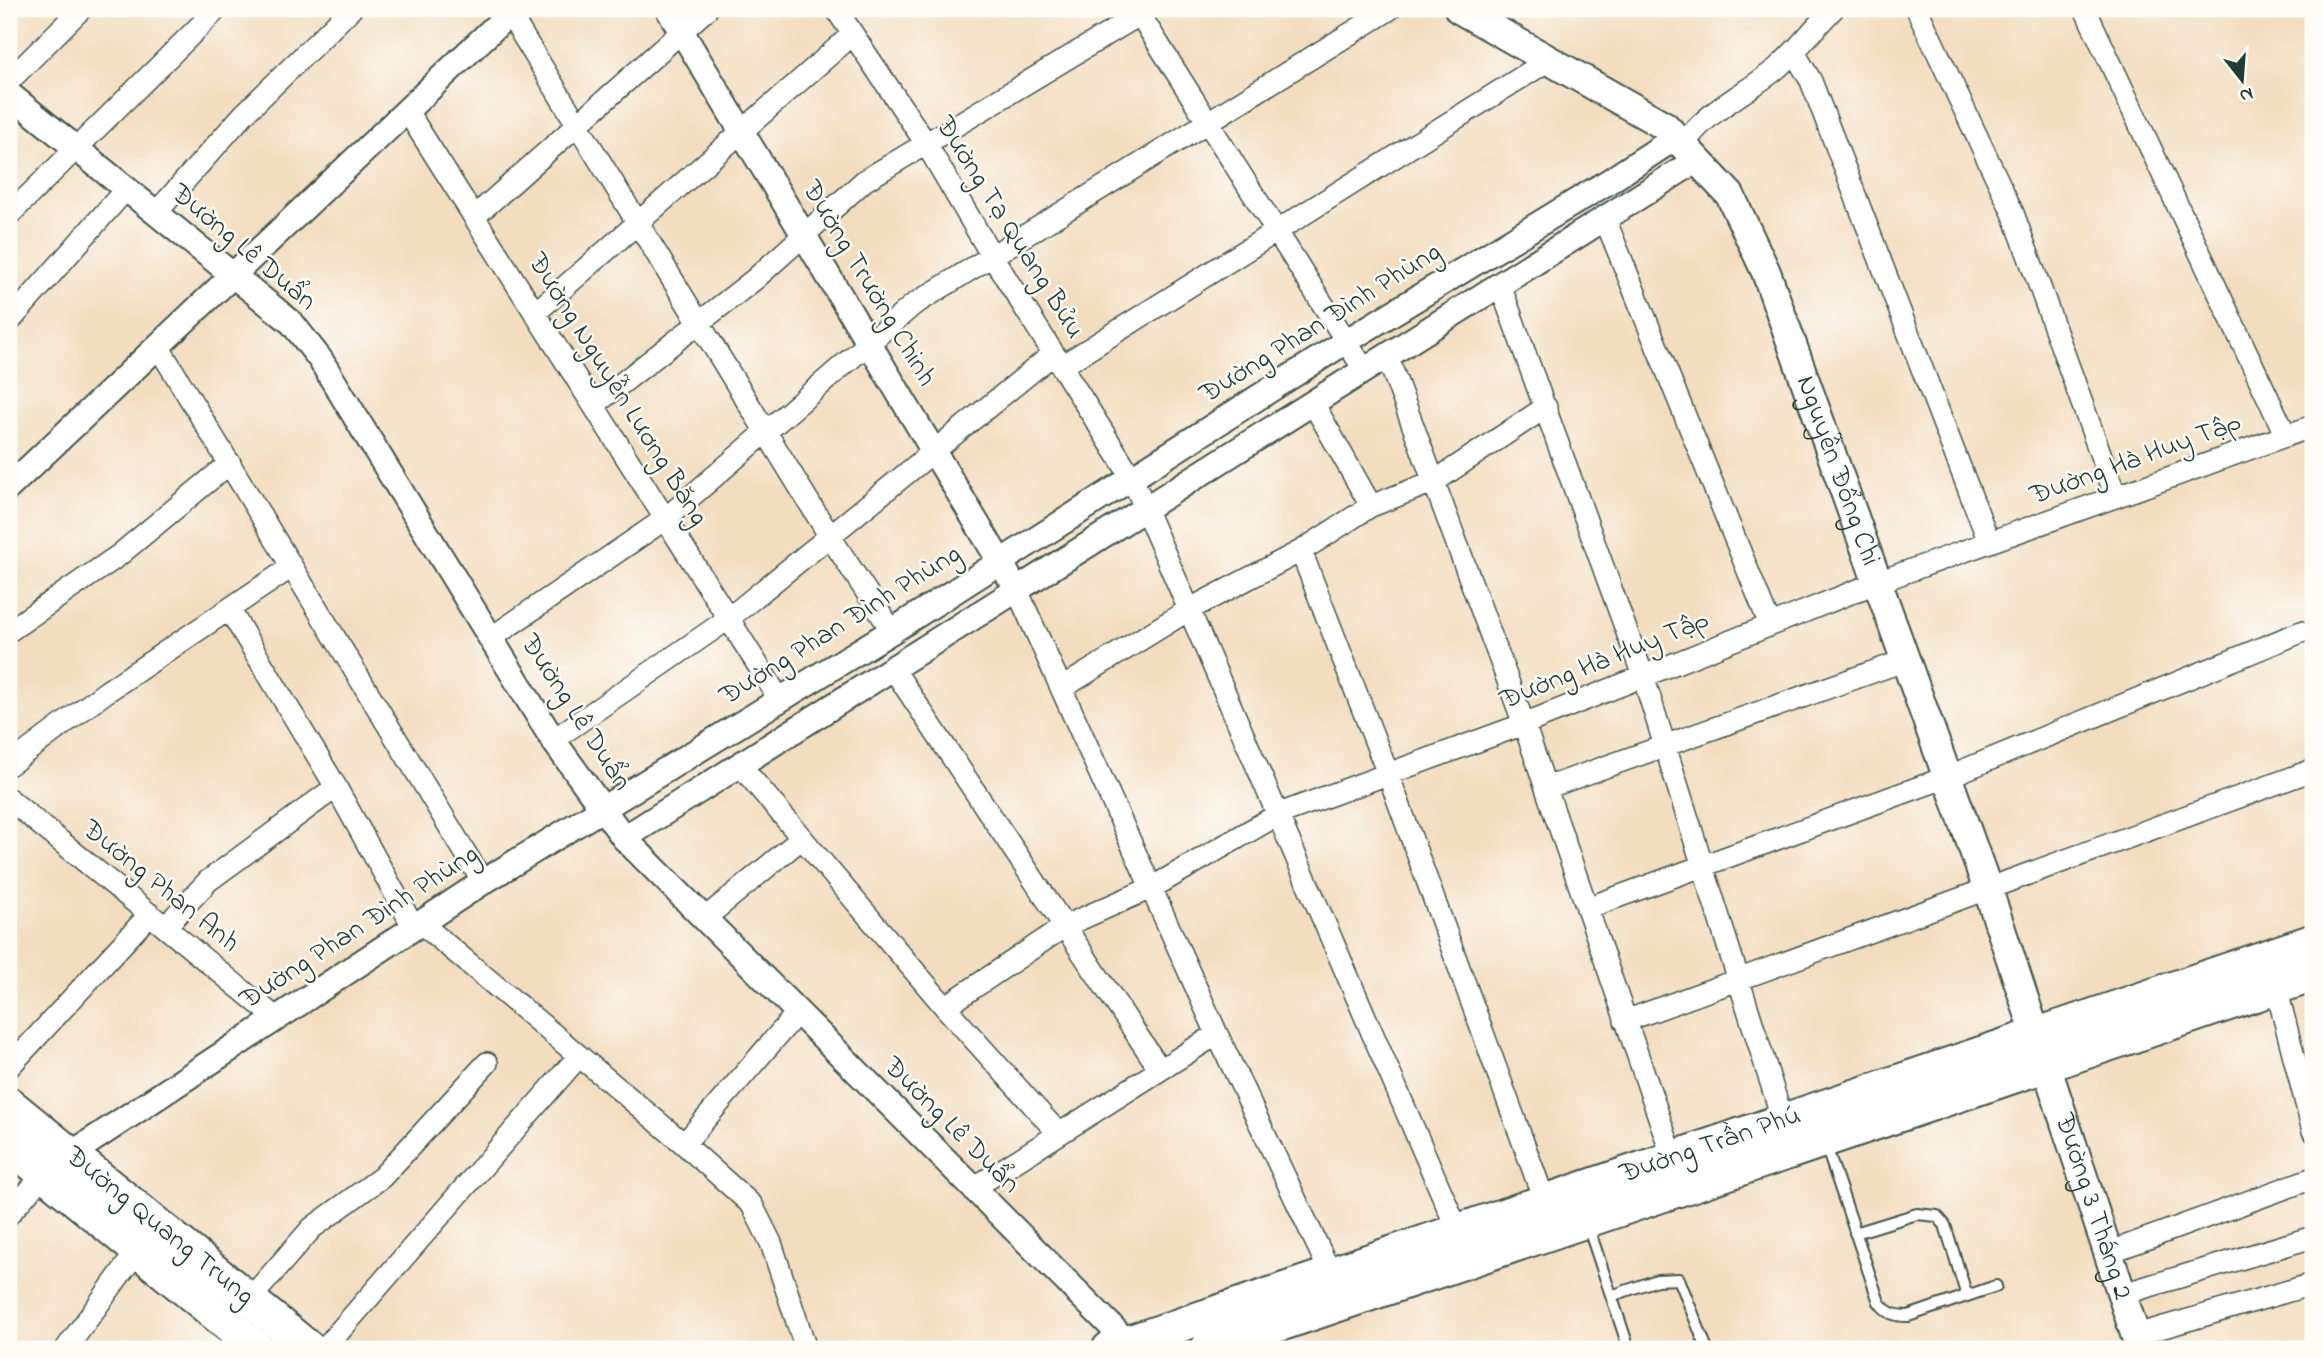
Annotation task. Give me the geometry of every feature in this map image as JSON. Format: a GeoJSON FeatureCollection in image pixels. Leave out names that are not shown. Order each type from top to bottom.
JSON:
{"type":"FeatureCollection","features":[{"type":"Feature","properties":{"kind":"highway","name":"Đường Trần Phú"},"geometry":{"type":"LineString","coordinates":[[1207,1349],[1275,1338],[1586,1220],[1824,1140],[2313,941]]}},
{"type":"Feature","properties":{"kind":"highway","name":"Đường Trần Phú"},"geometry":{"type":"LineString","coordinates":[[1119,1346],[1783,1121],[2313,975]]}},
{"type":"Feature","properties":{"kind":"highway","name":"Đường Quang Trung"},"geometry":{"type":"LineString","coordinates":[[9,1104],[310,1349]]}},
{"type":"Feature","properties":{"kind":"highway","name":"Đường Quang Trung"},"geometry":{"type":"LineString","coordinates":[[9,1145],[247,1346]]}},
{"type":"Feature","properties":{"kind":"main road","name":"Nguyễn Đổng Chi"},"geometry":{"type":"LineString","coordinates":[[1459,9],[1665,127],[1730,195],[1766,272],[1987,887],[2040,1050]]}},
{"type":"Feature","properties":{"kind":"main road","name":"Đường 3 Tháng 2"},"geometry":{"type":"LineString","coordinates":[[2040,1050],[2138,1342]]}},
{"type":"Feature","properties":{"kind":"street"},"geometry":{"type":"LineString","coordinates":[[9,81],[81,9]]}},
{"type":"Feature","properties":{"kind":"street"},"geometry":{"type":"LineString","coordinates":[[9,215],[78,150],[217,9]]}},
{"type":"Feature","properties":{"kind":"street"},"geometry":{"type":"LineString","coordinates":[[156,213],[244,114],[351,9]]}},
{"type":"Feature","properties":{"kind":"street","name":"Đường Trường Chinh"},"geometry":{"type":"LineString","coordinates":[[668,9],[1017,590]]}},
{"type":"Feature","properties":{"kind":"street"},"geometry":{"type":"LineString","coordinates":[[474,217],[707,9]]}},
{"type":"Feature","properties":{"kind":"street","name":"Đường Tạ Quang Bửu"},"geometry":{"type":"LineString","coordinates":[[836,9],[925,142],[992,256],[1132,478],[1458,1231]]}},
{"type":"Feature","properties":{"kind":"street"},"geometry":{"type":"LineString","coordinates":[[491,638],[665,519],[913,305],[1390,9]]}},
{"type":"Feature","properties":{"kind":"street"},"geometry":{"type":"LineString","coordinates":[[624,838],[1605,219],[1685,148],[1704,119],[1752,87],[1794,52],[1833,9]]}},
{"type":"Feature","properties":{"kind":"street"},"geometry":{"type":"LineString","coordinates":[[1917,9],[2013,212],[2116,497]]}},
{"type":"Feature","properties":{"kind":"street"},"geometry":{"type":"LineString","coordinates":[[2085,9],[2286,436]]}},
{"type":"Feature","properties":{"kind":"street"},"geometry":{"type":"LineString","coordinates":[[9,487],[512,11],[579,126],[702,323],[829,535],[892,631]]}},
{"type":"Feature","properties":{"kind":"street"},"geometry":{"type":"LineString","coordinates":[[594,405],[702,323],[805,237],[854,189],[925,142],[1145,12],[1208,124],[1365,371]]}},
{"type":"Feature","properties":{"kind":"street"},"geometry":{"type":"LineString","coordinates":[[535,313],[853,34]]}},
{"type":"Feature","properties":{"kind":"street"},"geometry":{"type":"LineString","coordinates":[[1794,52],[1811,81],[1989,542]]}},
{"type":"Feature","properties":{"kind":"street"},"geometry":{"type":"LineString","coordinates":[[554,740],[728,619],[932,449],[1057,360],[1275,230],[1549,60]]}},
{"type":"Feature","properties":{"kind":"street","name":"Đường Lê Duẩn"},"geometry":{"type":"LineString","coordinates":[[9,94],[292,323],[320,359],[554,740],[624,838],[972,1189],[1119,1346]]}},
{"type":"Feature","properties":{"kind":"street","name":"Đường Nguyễn Lương Băng"},"geometry":{"type":"LineString","coordinates":[[407,111],[780,700]]}},
{"type":"Feature","properties":{"kind":"street","name":"Đường Phan Đình Phùng"},"geometry":{"type":"LineString","coordinates":[[44,1174],[69,1153],[483,882],[892,631],[1345,342],[1600,187],[1685,148]]}},
{"type":"Feature","properties":{"kind":"street"},"geometry":{"type":"LineString","coordinates":[[9,322],[126,188]]}},
{"type":"Feature","properties":{"kind":"street"},"geometry":{"type":"LineString","coordinates":[[1605,219],[1770,625]]}},
{"type":"Feature","properties":{"kind":"street"},"geometry":{"type":"LineString","coordinates":[[1500,285],[1643,676],[1705,865],[1737,980],[1783,1121]]}},
{"type":"Feature","properties":{"kind":"street"},"geometry":{"type":"LineString","coordinates":[[158,346],[290,568],[483,882]]}},
{"type":"Feature","properties":{"kind":"street"},"geometry":{"type":"LineString","coordinates":[[1387,356],[1524,724],[1673,1158]]}},
{"type":"Feature","properties":{"kind":"street"},"geometry":{"type":"LineString","coordinates":[[1313,403],[1371,506]]}},
{"type":"Feature","properties":{"kind":"street"},"geometry":{"type":"LineString","coordinates":[[1062,688],[1190,609],[1301,551],[1371,506],[1435,481],[1546,407]]}},
{"type":"Feature","properties":{"kind":"street","name":"Đường Hà Huy Tập"},"geometry":{"type":"LineString","coordinates":[[945,1007],[1065,926],[1153,887],[1279,814],[1524,724],[1878,582],[2313,426]]}},
{"type":"Feature","properties":{"kind":"street"},"geometry":{"type":"LineString","coordinates":[[9,631],[118,556],[230,463]]}},
{"type":"Feature","properties":{"kind":"street"},"geometry":{"type":"LineString","coordinates":[[1301,551],[1388,774],[1545,1202]]}},
{"type":"Feature","properties":{"kind":"street"},"geometry":{"type":"LineString","coordinates":[[9,765],[106,692],[290,568]]}},
{"type":"Feature","properties":{"kind":"street"},"geometry":{"type":"LineString","coordinates":[[1017,590],[1217,1034],[1331,1274]]}},
{"type":"Feature","properties":{"kind":"street"},"geometry":{"type":"LineString","coordinates":[[229,610],[418,926],[579,1056],[735,1188],[762,1220],[806,1349]]}},
{"type":"Feature","properties":{"kind":"street"},"geometry":{"type":"LineString","coordinates":[[1587,908],[1947,776],[2301,632]]}},
{"type":"Feature","properties":{"kind":"street"},"geometry":{"type":"LineString","coordinates":[[1546,788],[1906,660]]}},
{"type":"Feature","properties":{"kind":"street"},"geometry":{"type":"LineString","coordinates":[[892,667],[1159,1068]]}},
{"type":"Feature","properties":{"kind":"street"},"geometry":{"type":"LineString","coordinates":[[740,765],[945,1007],[1059,1134]]}},
{"type":"Feature","properties":{"kind":"street"},"geometry":{"type":"LineString","coordinates":[[1625,1021],[2313,770]]}},
{"type":"Feature","properties":{"kind":"street"},"geometry":{"type":"LineString","coordinates":[[9,1067],[157,920],[336,786]]}},
{"type":"Feature","properties":{"kind":"street","name":"Đường Phan Anh"},"geometry":{"type":"LineString","coordinates":[[9,799],[276,1018]]}},
{"type":"Feature","properties":{"kind":"street"},"geometry":{"type":"LineString","coordinates":[[704,919],[802,838]]}},
{"type":"Feature","properties":{"kind":"street"},"geometry":{"type":"LineString","coordinates":[[2276,987],[2312,1120]]}},
{"type":"Feature","properties":{"kind":"street"},"geometry":{"type":"LineString","coordinates":[[684,1144],[797,1013]]}},
{"type":"Feature","properties":{"kind":"street"},"geometry":{"type":"LineString","coordinates":[[972,1189],[1159,1068],[1217,1034]]}},
{"type":"Feature","properties":{"kind":"street"},"geometry":{"type":"LineString","coordinates":[[324,1349],[579,1056]]}},
{"type":"Feature","properties":{"kind":"street"},"geometry":{"type":"LineString","coordinates":[[249,1300],[312,1228],[382,1177],[487,1063]]}},
{"type":"Feature","properties":{"kind":"street"},"geometry":{"type":"LineString","coordinates":[[9,1214],[44,1174]]}},
{"type":"Feature","properties":{"kind":"street"},"geometry":{"type":"LineString","coordinates":[[2109,1252],[2313,1178]]}},
{"type":"Feature","properties":{"kind":"street"},"geometry":{"type":"LineString","coordinates":[[2123,1294],[2313,1237]]}},
{"type":"Feature","properties":{"kind":"street"},"geometry":{"type":"LineString","coordinates":[[66,1349],[137,1251]]}},
{"type":"Feature","properties":{"kind":"street"},"geometry":{"type":"LineString","coordinates":[[2138,1342],[2313,1284]]}},
{"type":"Feature","properties":{"kind":"lane"},"geometry":{"type":"LineString","coordinates":[[1824,1140],[1878,1302],[1886,1311],[1908,1316],[1996,1286]]}},
{"type":"Feature","properties":{"kind":"lane"},"geometry":{"type":"LineString","coordinates":[[1855,1233],[1917,1214],[1937,1216],[1945,1225],[1967,1296]]}},
{"type":"Feature","properties":{"kind":"lane"},"geometry":{"type":"LineString","coordinates":[[1586,1220],[1629,1349]]}},
{"type":"Feature","properties":{"kind":"lane"},"geometry":{"type":"LineString","coordinates":[[1611,1296],[1657,1279],[1679,1279],[1707,1349]]}}]}
